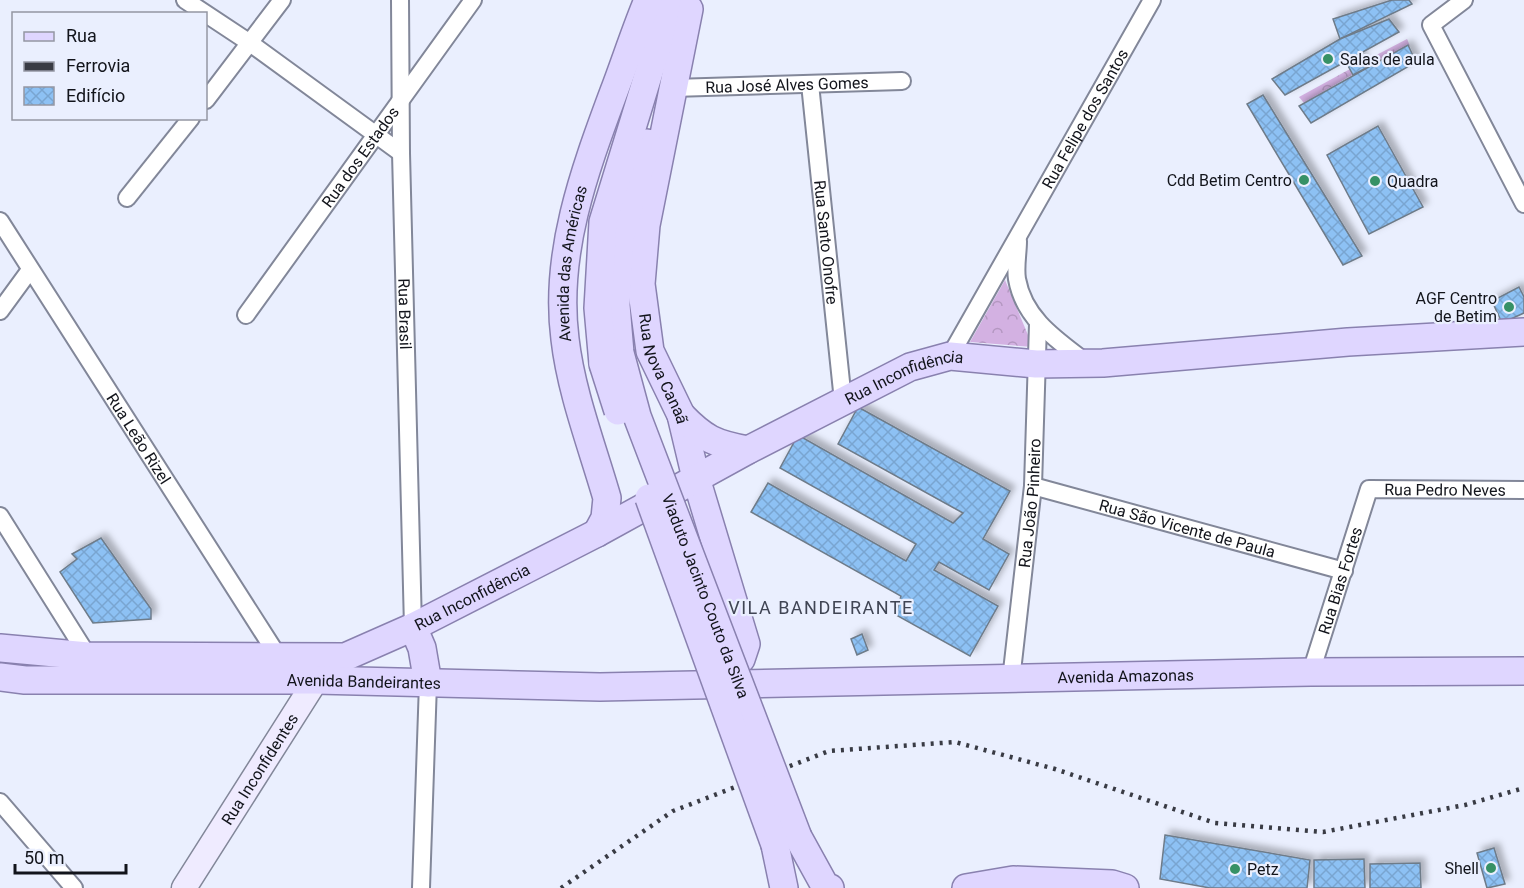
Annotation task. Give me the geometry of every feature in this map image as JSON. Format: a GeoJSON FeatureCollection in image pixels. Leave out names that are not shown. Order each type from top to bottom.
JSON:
{"type":"FeatureCollection","features":[{"type":"Feature","properties":{"kind":"main road","name":"Rua Nova Canaã"},"geometry":{"type":"LineString","coordinates":[[663,2],[673,88],[646,225],[641,284],[650,351],[681,415],[696,478],[746,644],[741,659],[685,685]]}},
{"type":"Feature","properties":{"kind":"main road","name":"Viaduto Jacinto Couto da Silva"},"geometry":{"type":"LineString","coordinates":[[663,2],[620,237],[611,359],[637,416],[788,846]]}},
{"type":"Feature","properties":{"kind":"main road","name":"Avenida das Américas"},"geometry":{"type":"LineString","coordinates":[[597,533],[605,518],[607,498],[569,364],[564,336],[564,260],[573,218],[600,129],[663,2]]}},
{"type":"Feature","properties":{"kind":"main road","name":"Rua Inconfidência"},"geometry":{"type":"LineString","coordinates":[[345,657],[413,627],[597,533],[748,450],[910,367],[950,356],[1036,364],[1087,363],[1348,342],[1524,332]]}},
{"type":"Feature","properties":{"kind":"main road"},"geometry":{"type":"LineString","coordinates":[[681,415],[701,436],[729,447],[748,450]]}},
{"type":"Feature","properties":{"kind":"main road"},"geometry":{"type":"LineString","coordinates":[[413,627],[423,654],[428,683]]}},
{"type":"Feature","properties":{"kind":"main road","name":"Avenida Bandeirantes"},"geometry":{"type":"LineString","coordinates":[[0,648],[88,656],[345,657]]}},
{"type":"Feature","properties":{"kind":"main road","name":"Avenida Amazonas"},"geometry":{"type":"LineString","coordinates":[[729,684],[1011,680],[1311,672],[1524,671]]}},
{"type":"Feature","properties":{"kind":"main road","name":"Avenida Bandeirantes"},"geometry":{"type":"LineString","coordinates":[[0,677],[25,681],[316,680],[600,687],[729,684]]}},
{"type":"Feature","properties":{"kind":"main road"},"geometry":{"type":"LineString","coordinates":[[784,888],[788,846]]}},
{"type":"Feature","properties":{"kind":"main road"},"geometry":{"type":"LineString","coordinates":[[788,846],[825,886],[830,888]]}},
{"type":"Feature","properties":{"kind":"main road"},"geometry":{"type":"LineString","coordinates":[[966,888],[1013,880],[1112,884],[1125,888]]}},
{"type":"Feature","properties":{"kind":"street"},"geometry":{"type":"LineString","coordinates":[[185,0],[203,12]]}},
{"type":"Feature","properties":{"kind":"street"},"geometry":{"type":"LineString","coordinates":[[207,99],[282,0]]}},
{"type":"Feature","properties":{"kind":"street","name":"Rua Brasil"},"geometry":{"type":"LineString","coordinates":[[400,0],[401,153],[413,627]]}},
{"type":"Feature","properties":{"kind":"street","name":"Rua dos Estados"},"geometry":{"type":"LineString","coordinates":[[246,315],[378,135],[401,99],[473,0]]}},
{"type":"Feature","properties":{"kind":"street","name":"Rua Felipe dos Santos"},"geometry":{"type":"LineString","coordinates":[[950,356],[1152,0]]}},
{"type":"Feature","properties":{"kind":"street"},"geometry":{"type":"LineString","coordinates":[[1464,0],[1431,25],[1524,204]]}},
{"type":"Feature","properties":{"kind":"street"},"geometry":{"type":"LineString","coordinates":[[207,15],[250,43],[401,153]]}},
{"type":"Feature","properties":{"kind":"street","name":"Rua José Alves Gomes"},"geometry":{"type":"LineString","coordinates":[[673,88],[902,81]]}},
{"type":"Feature","properties":{"kind":"street","name":"Rua Santo Onofre"},"geometry":{"type":"LineString","coordinates":[[810,84],[843,401]]}},
{"type":"Feature","properties":{"kind":"street"},"geometry":{"type":"LineString","coordinates":[[127,198],[189,120]]}},
{"type":"Feature","properties":{"kind":"street","name":"Rua Leão Rizel"},"geometry":{"type":"LineString","coordinates":[[0,221],[278,656]]}},
{"type":"Feature","properties":{"kind":"street","name":"Rua Felipe dos Santos"},"geometry":{"type":"LineString","coordinates":[[1018,237],[1017,278],[1025,304],[1038,324],[1087,363]]}},
{"type":"Feature","properties":{"kind":"street"},"geometry":{"type":"LineString","coordinates":[[0,311],[30,270]]}},
{"type":"Feature","properties":{"kind":"street","name":"Rua João Pinheiro"},"geometry":{"type":"LineString","coordinates":[[1011,680],[1033,486],[1038,324]]}},
{"type":"Feature","properties":{"kind":"street","name":"Rua São Vicente de Paula"},"geometry":{"type":"LineString","coordinates":[[1033,486],[1344,571]]}},
{"type":"Feature","properties":{"kind":"street","name":"Rua Bias Fortes"},"geometry":{"type":"LineString","coordinates":[[1311,672],[1369,489]]}},
{"type":"Feature","properties":{"kind":"street","name":"Rua Pedro Neves"},"geometry":{"type":"LineString","coordinates":[[1369,489],[1524,490]]}},
{"type":"Feature","properties":{"kind":"street"},"geometry":{"type":"LineString","coordinates":[[0,516],[88,656]]}},
{"type":"Feature","properties":{"kind":"street","name":"Rua Inconfidentes"},"geometry":{"type":"LineString","coordinates":[[184,888],[316,680]]}},
{"type":"Feature","properties":{"kind":"street"},"geometry":{"type":"LineString","coordinates":[[421,888],[428,683]]}},
{"type":"Feature","properties":{"kind":"street"},"geometry":{"type":"LineString","coordinates":[[0,802],[74,888]]}},
{"type":"Feature","properties":{"kind":"street","name":"Viaduto Jacinto Couto da Silva"},"geometry":{"type":"LineString","coordinates":[[788,846],[793,888]]}},
{"type":"Feature","properties":{"kind":"street","name":"Viaduto Jacinto Couto da Silva"},"geometry":{"type":"LineString","coordinates":[[788,846],[814,888]]}},
{"type":"Feature","properties":{"kind":"green space"},"geometry":{"type":"Polygon","coordinates":[[[1407,39],[1410,46],[1366,68],[1363,62],[1407,39]]]}},
{"type":"Feature","properties":{"kind":"green space"},"geometry":{"type":"Polygon","coordinates":[[[1350,69],[1352,75],[1304,103],[1299,97],[1350,69]]]}},
{"type":"Feature","properties":{"kind":"green space"},"geometry":{"type":"Polygon","coordinates":[[[1005,280],[1033,347],[970,342],[1005,280]]]}},
{"type":"Feature","properties":{"kind":"building"},"geometry":{"type":"Polygon","coordinates":[[[1392,0],[1409,0],[1412,4],[1340,39],[1333,19],[1392,0]]]}},
{"type":"Feature","properties":{"kind":"building","name":"Salas de aula"},"geometry":{"type":"Polygon","coordinates":[[[1389,19],[1399,32],[1285,95],[1272,79],[1340,39],[1389,19]]]}},
{"type":"Feature","properties":{"kind":"building","name":"Salas de aula"},"geometry":{"type":"Polygon","coordinates":[[[1408,45],[1416,62],[1311,123],[1299,106],[1408,45]]]}},
{"type":"Feature","properties":{"kind":"building"},"geometry":{"type":"Polygon","coordinates":[[[1359,54],[1366,68],[1353,75],[1346,62],[1359,54]]]}},
{"type":"Feature","properties":{"kind":"building","name":"Cdd Betim Centro"},"geometry":{"type":"Polygon","coordinates":[[[1263,95],[1362,256],[1343,265],[1247,104],[1263,95]]]}},
{"type":"Feature","properties":{"kind":"building","name":"Quadra"},"geometry":{"type":"Polygon","coordinates":[[[1378,126],[1423,207],[1369,234],[1327,155],[1378,126]]]}},
{"type":"Feature","properties":{"kind":"building","name":"AGF Centro de Betim"},"geometry":{"type":"Polygon","coordinates":[[[1519,287],[1524,297],[1524,313],[1502,323],[1492,301],[1519,287]]]}},
{"type":"Feature","properties":{"kind":"building"},"geometry":{"type":"Polygon","coordinates":[[[858,407],[1010,491],[983,539],[1009,554],[989,590],[939,562],[934,570],[998,606],[970,656],[896,615],[901,596],[751,512],[768,483],[906,561],[916,544],[780,468],[798,435],[953,523],[963,513],[838,444],[858,407]]]}},
{"type":"Feature","properties":{"kind":"building"},"geometry":{"type":"Polygon","coordinates":[[[101,538],[151,609],[151,619],[93,623],[60,572],[77,559],[72,554],[101,538]]]}},
{"type":"Feature","properties":{"kind":"building"},"geometry":{"type":"Polygon","coordinates":[[[862,634],[868,650],[857,655],[851,639],[862,634]]]}},
{"type":"Feature","properties":{"kind":"building","name":"Petz"},"geometry":{"type":"Polygon","coordinates":[[[1165,835],[1310,860],[1307,888],[1210,888],[1160,879],[1165,835]]]}},
{"type":"Feature","properties":{"kind":"building","name":"Shell"},"geometry":{"type":"Polygon","coordinates":[[[1494,848],[1505,884],[1487,888],[1477,853],[1494,848]]]}},
{"type":"Feature","properties":{"kind":"building"},"geometry":{"type":"Polygon","coordinates":[[[1364,859],[1365,888],[1314,888],[1314,860],[1364,859]]]}},
{"type":"Feature","properties":{"kind":"building"},"geometry":{"type":"Polygon","coordinates":[[[1420,863],[1421,888],[1370,888],[1370,864],[1420,863]]]}},
{"type":"Feature","properties":{"kind":"railway"},"geometry":{"type":"LineString","coordinates":[[561,888],[673,811],[829,751],[955,742],[1055,769],[1215,823],[1323,832],[1465,805],[1524,788]]}},
{"type":"Feature","properties":{"kind":"place","name":"Salas de aula"},"geometry":{"type":"Point","coordinates":[1328,59]}},
{"type":"Feature","properties":{"kind":"place","name":"Cdd Betim Centro"},"geometry":{"type":"Point","coordinates":[1304,180]}},
{"type":"Feature","properties":{"kind":"place","name":"Quadra"},"geometry":{"type":"Point","coordinates":[1375,181]}},
{"type":"Feature","properties":{"kind":"place","name":"AGF Centro de Betim"},"geometry":{"type":"Point","coordinates":[1509,307]}},
{"type":"Feature","properties":{"kind":"place","name":"Shell"},"geometry":{"type":"Point","coordinates":[1491,868]}},
{"type":"Feature","properties":{"kind":"place","name":"Petz"},"geometry":{"type":"Point","coordinates":[1235,869]}},
{"type":"Feature","properties":{"kind":"district","name":"VILA BANDEIRANTE"},"geometry":{"type":"Point","coordinates":[821,608]}}]}
